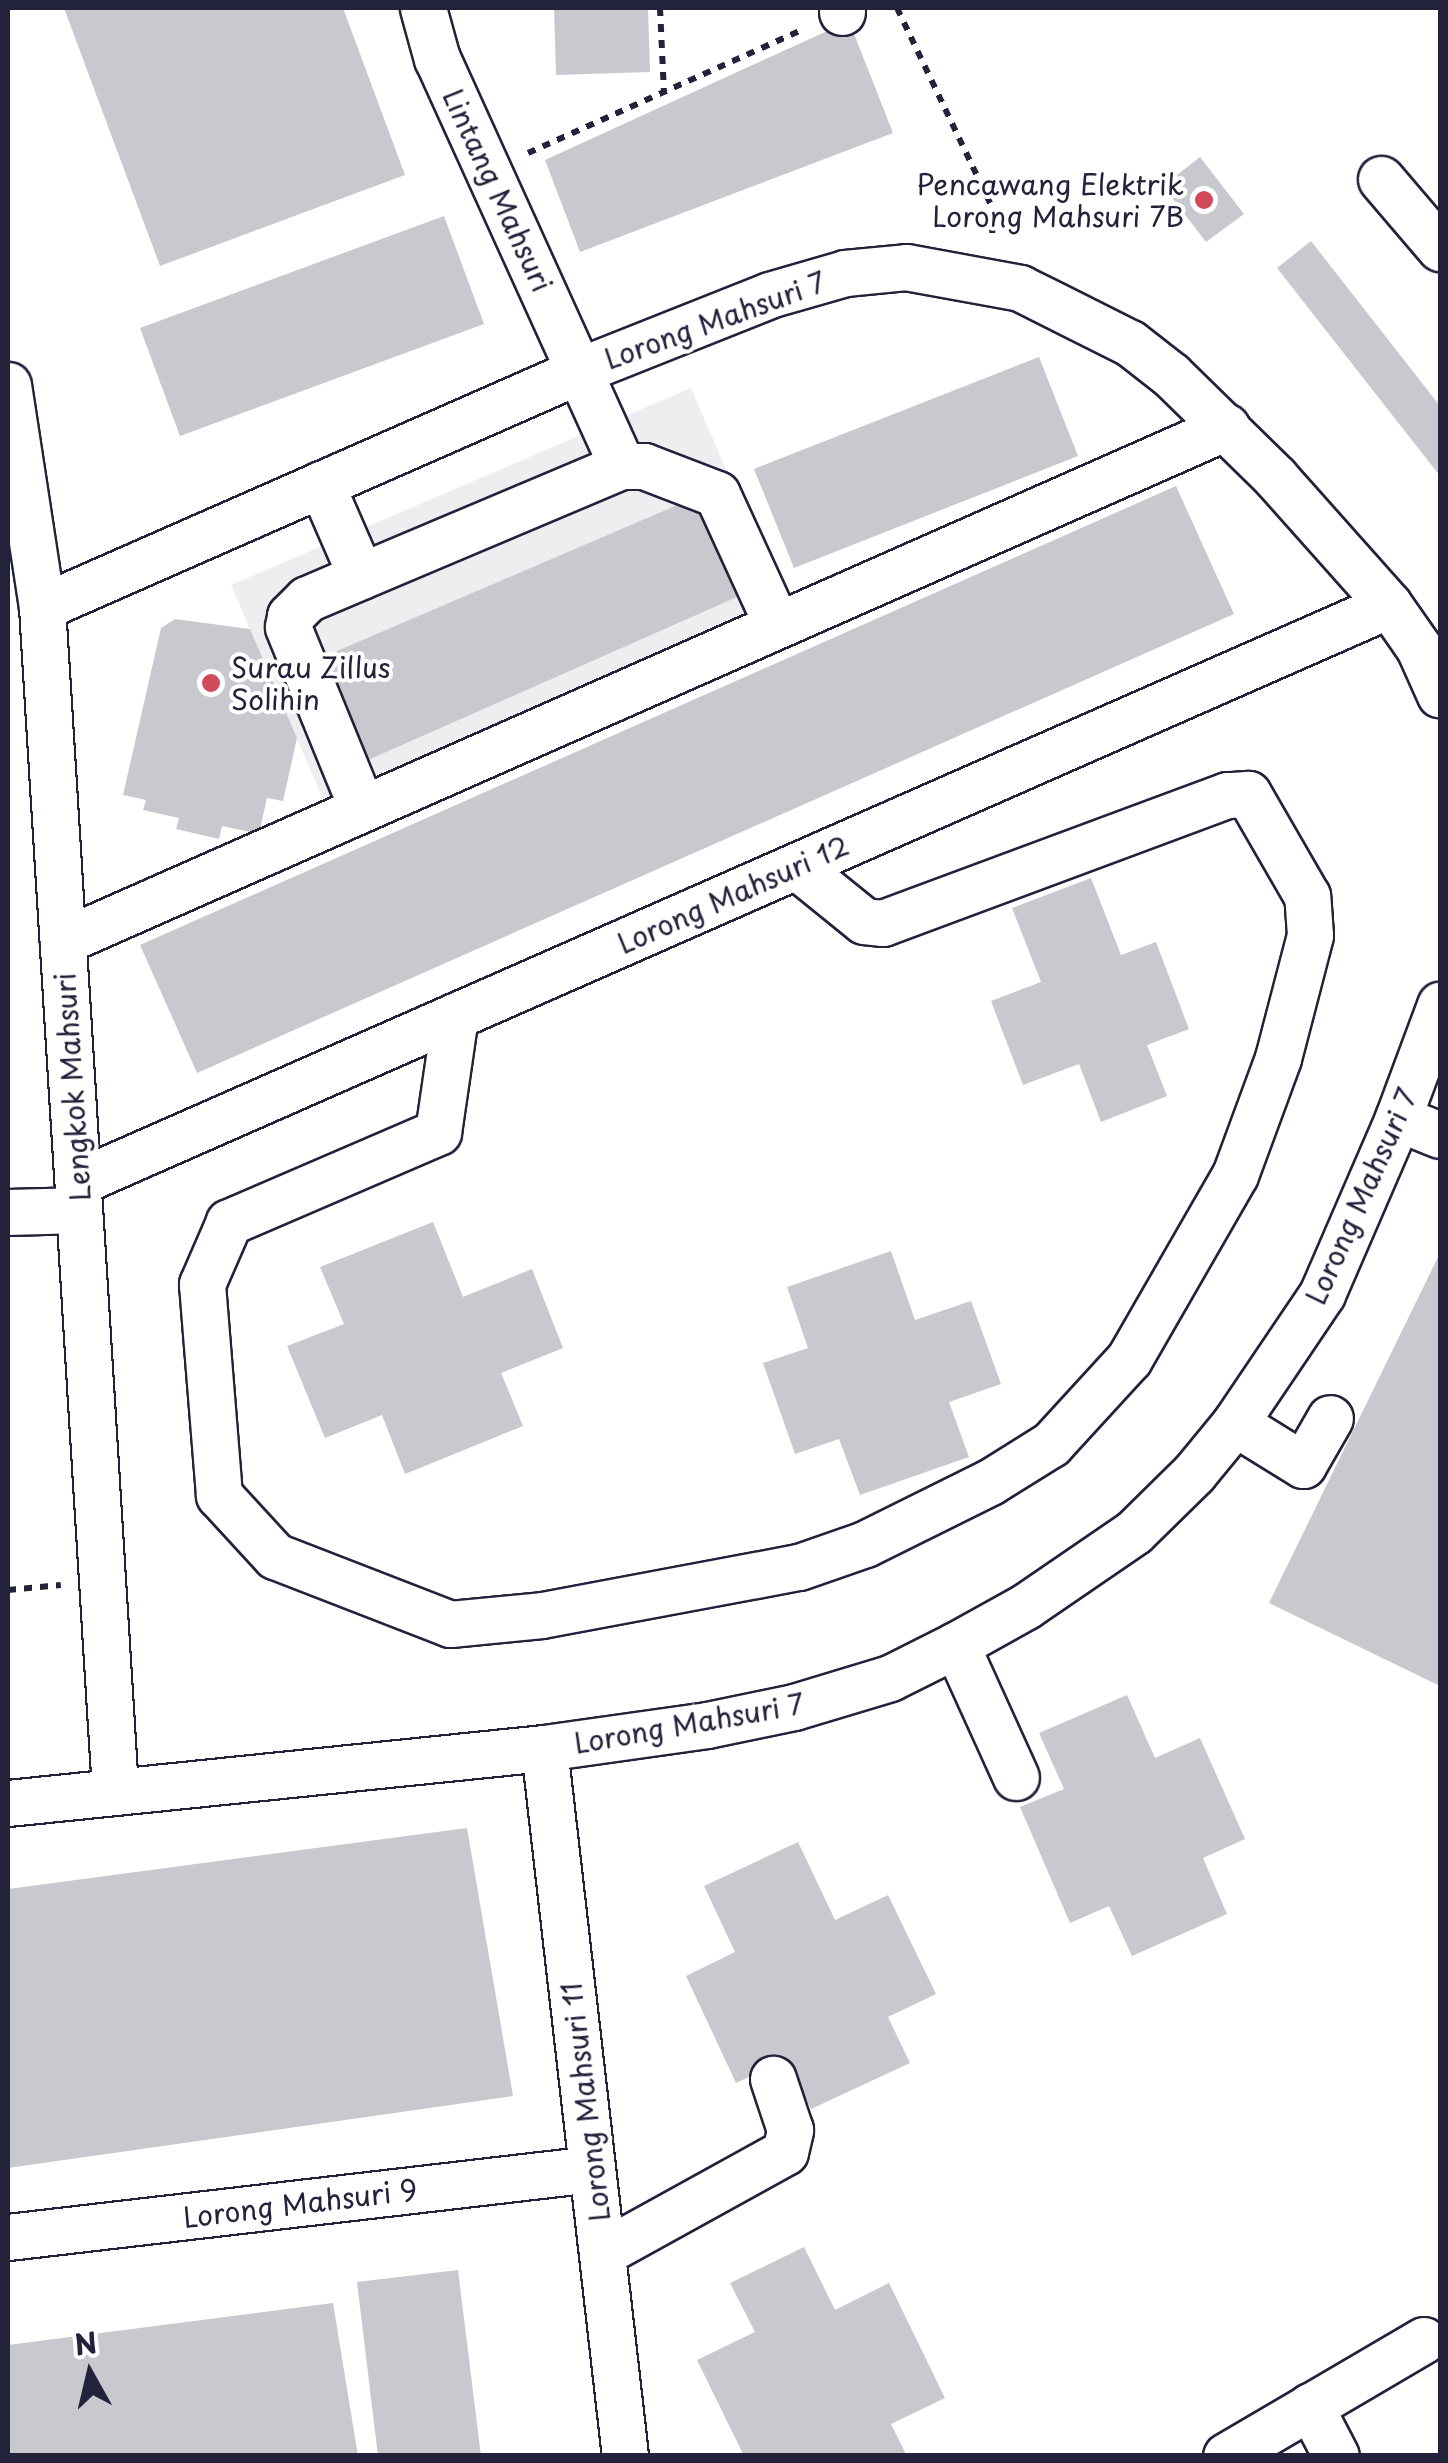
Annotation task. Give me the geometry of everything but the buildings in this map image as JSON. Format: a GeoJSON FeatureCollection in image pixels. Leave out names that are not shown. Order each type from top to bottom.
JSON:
{"type":"FeatureCollection","features":[{"type":"Feature","properties":{"kind":"street","name":"Lintang Mahsuri"},"geometry":{"type":"LineString","coordinates":[[424,8],[437,59],[622,466]]}},
{"type":"Feature","properties":{"kind":"street"},"geometry":{"type":"LineString","coordinates":[[1381,179],[1440,248]]}},
{"type":"Feature","properties":{"kind":"street","name":"Lorong Mahsuri 7"},"geometry":{"type":"LineString","coordinates":[[42,608],[581,370],[770,294],[845,272],[906,267],[987,280],[1048,300],[1130,343],[1226,427],[1389,606],[1418,648],[1440,695]]}},
{"type":"Feature","properties":{"kind":"street","name":"Lengkok Mahsuri"},"geometry":{"type":"LineString","coordinates":[[8,385],[42,608],[115,1792]]}},
{"type":"Feature","properties":{"kind":"street"},"geometry":{"type":"LineString","coordinates":[[62,940],[1226,427]]}},
{"type":"Feature","properties":{"kind":"street"},"geometry":{"type":"LineString","coordinates":[[362,808],[288,626],[290,616],[307,599],[622,466],[644,466],[717,494],[776,625]]}},
{"type":"Feature","properties":{"kind":"street"},"geometry":{"type":"LineString","coordinates":[[322,484],[361,576]]}},
{"type":"Feature","properties":{"kind":"street","name":"Lorong Mahsuri 12"},"geometry":{"type":"LineString","coordinates":[[78,1196],[455,1016],[1389,606]]}},
{"type":"Feature","properties":{"kind":"street"},"geometry":{"type":"LineString","coordinates":[[455,1016],[438,1132],[228,1222],[202,1284],[219,1496],[275,1556],[450,1624],[542,1615],[799,1566],[865,1544],[990,1482],[1050,1444],[1129,1359],[1235,1175],[1278,1058],[1310,935],[1307,896],[1248,794],[1226,795],[883,924],[864,921],[796,866]]}},
{"type":"Feature","properties":{"kind":"street","name":"Lorong Mahsuri 7"},"geometry":{"type":"LineString","coordinates":[[8,1804],[544,1748],[707,1725],[794,1707],[890,1678],[1026,1606],[1134,1532],[1194,1472],[1234,1423],[1322,1294],[1398,1118],[1440,1005]]}},
{"type":"Feature","properties":{"kind":"street"},"geometry":{"type":"LineString","coordinates":[[1398,1118],[1440,1135]]}},
{"type":"Feature","properties":{"kind":"street"},"geometry":{"type":"LineString","coordinates":[[8,1212],[78,1196]]}},
{"type":"Feature","properties":{"kind":"street"},"geometry":{"type":"LineString","coordinates":[[1234,1423],[1302,1465],[1330,1418]]}},
{"type":"Feature","properties":{"kind":"street"},"geometry":{"type":"LineString","coordinates":[[956,1645],[1016,1777]]}},
{"type":"Feature","properties":{"kind":"street","name":"Lorong Mahsuri 11"},"geometry":{"type":"LineString","coordinates":[[544,1748],[625,2456]]}},
{"type":"Feature","properties":{"kind":"street"},"geometry":{"type":"LineString","coordinates":[[602,2253],[784,2152],[790,2130],[773,2079]]}},
{"type":"Feature","properties":{"kind":"street","name":"Lorong Mahsuri 9"},"geometry":{"type":"LineString","coordinates":[[8,2237],[592,2169]]}},
{"type":"Feature","properties":{"kind":"street"},"geometry":{"type":"LineString","coordinates":[[1226,2456],[1424,2340]]}},
{"type":"Feature","properties":{"kind":"street"},"geometry":{"type":"LineString","coordinates":[[1310,2406],[1336,2456]]}},
{"type":"Feature","properties":{"kind":"path"},"geometry":{"type":"LineString","coordinates":[[660,8],[664,92]]}},
{"type":"Feature","properties":{"kind":"path"},"geometry":{"type":"LineString","coordinates":[[897,8],[993,209],[987,280]]}},
{"type":"Feature","properties":{"kind":"path"},"geometry":{"type":"LineString","coordinates":[[488,170],[842,10]]}},
{"type":"Feature","properties":{"kind":"shaded area"},"geometry":{"type":"Polygon","coordinates":[[[691,388],[785,606],[325,804],[231,585],[691,388]]]}},
{"type":"Feature","properties":{"kind":"place","name":"Pencawang Elektrik Lorong Mahsuri 7B"},"geometry":{"type":"Point","coordinates":[1204,200]}},
{"type":"Feature","properties":{"kind":"place","name":"Surau Zillus Solihin"},"geometry":{"type":"Point","coordinates":[211,683]}}]}
